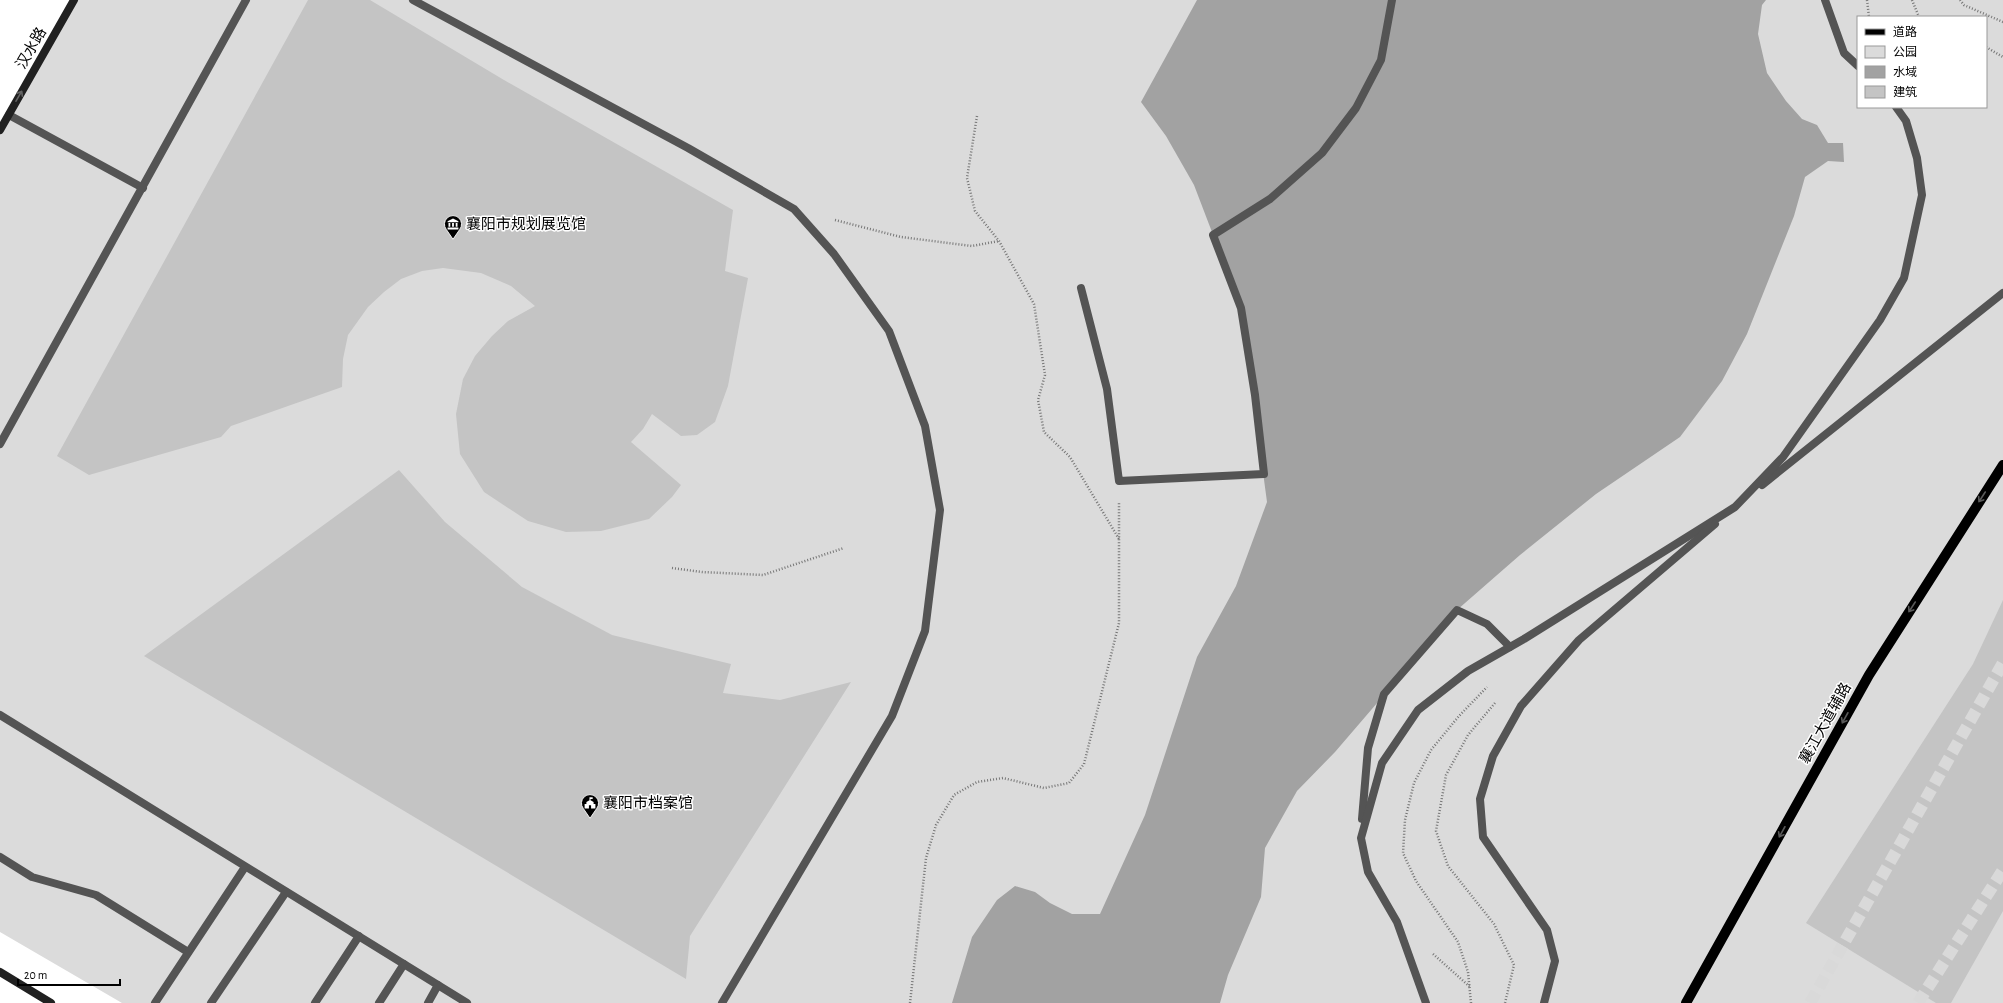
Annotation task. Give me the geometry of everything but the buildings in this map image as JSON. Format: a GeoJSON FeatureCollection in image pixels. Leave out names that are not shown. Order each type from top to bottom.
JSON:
{"type":"FeatureCollection","features":[{"type":"Feature","properties":{"kind":"main road","name":"汉水路"},"geometry":{"type":"LineString","coordinates":[[0,130],[74,0]]}},
{"type":"Feature","properties":{"kind":"main road","name":"襄江大道辅路"},"geometry":{"type":"LineString","coordinates":[[1686,1003],[1869,675],[2003,465]]}},
{"type":"Feature","properties":{"kind":"main road"},"geometry":{"type":"LineString","coordinates":[[0,972],[51,1003]]}},
{"type":"Feature","properties":{"kind":"street"},"geometry":{"type":"LineString","coordinates":[[0,444],[246,0]]}},
{"type":"Feature","properties":{"kind":"street"},"geometry":{"type":"LineString","coordinates":[[413,0],[688,148],[794,210],[834,254],[890,331],[925,426],[940,510],[925,631],[892,716],[722,1003]]}},
{"type":"Feature","properties":{"kind":"street"},"geometry":{"type":"LineString","coordinates":[[1081,288],[1107,389],[1119,481],[1264,474],[1255,395],[1241,308],[1212,235],[1270,199],[1322,153],[1356,108],[1381,60],[1392,0]]}},
{"type":"Feature","properties":{"kind":"street"},"geometry":{"type":"LineString","coordinates":[[1825,1],[1844,52],[1857,65]]}},
{"type":"Feature","properties":{"kind":"street"},"geometry":{"type":"LineString","coordinates":[[1361,838],[1382,763],[1418,710],[1468,671],[1510,647],[1736,507],[1783,458],[1880,320],[1904,278],[1922,195],[1918,158],[1906,121],[1897,108]]}},
{"type":"Feature","properties":{"kind":"street"},"geometry":{"type":"LineString","coordinates":[[9,115],[143,188]]}},
{"type":"Feature","properties":{"kind":"street"},"geometry":{"type":"LineString","coordinates":[[1544,1003],[1555,961],[1547,930],[1483,837],[1480,799],[1493,756],[1521,706],[1579,640],[1736,507],[2003,293]]}},
{"type":"Feature","properties":{"kind":"street"},"geometry":{"type":"LineString","coordinates":[[1426,1003],[1398,922],[1368,872],[1361,838],[1368,748],[1384,694],[1457,610],[1487,624],[1510,647]]}},
{"type":"Feature","properties":{"kind":"street"},"geometry":{"type":"LineString","coordinates":[[0,715],[467,1003]]}},
{"type":"Feature","properties":{"kind":"street"},"geometry":{"type":"LineString","coordinates":[[0,857],[32,878],[96,895],[188,952]]}},
{"type":"Feature","properties":{"kind":"street"},"geometry":{"type":"LineString","coordinates":[[155,1003],[245,867]]}},
{"type":"Feature","properties":{"kind":"street"},"geometry":{"type":"LineString","coordinates":[[210,1003],[286,892]]}},
{"type":"Feature","properties":{"kind":"street"},"geometry":{"type":"LineString","coordinates":[[315,1003],[359,936]]}},
{"type":"Feature","properties":{"kind":"street"},"geometry":{"type":"LineString","coordinates":[[379,1003],[404,964]]}},
{"type":"Feature","properties":{"kind":"street"},"geometry":{"type":"LineString","coordinates":[[428,1003],[438,985]]}},
{"type":"Feature","properties":{"kind":"path"},"geometry":{"type":"LineString","coordinates":[[1867,0],[1869,16]]}},
{"type":"Feature","properties":{"kind":"path"},"geometry":{"type":"LineString","coordinates":[[1912,0],[1919,16]]}},
{"type":"Feature","properties":{"kind":"path"},"geometry":{"type":"LineString","coordinates":[[1960,0],[1964,5],[2003,22]]}},
{"type":"Feature","properties":{"kind":"path"},"geometry":{"type":"LineString","coordinates":[[1987,48],[2003,57]]}},
{"type":"Feature","properties":{"kind":"path"},"geometry":{"type":"LineString","coordinates":[[977,116],[967,178],[975,211],[999,241],[1034,304],[1046,375],[1038,400],[1044,432],[1070,457],[1119,539]]}},
{"type":"Feature","properties":{"kind":"path"},"geometry":{"type":"LineString","coordinates":[[832,219],[908,238],[972,246],[999,241]]}},
{"type":"Feature","properties":{"kind":"path"},"geometry":{"type":"LineString","coordinates":[[910,1003],[926,858],[936,825],[954,795],[977,782],[1003,778],[1044,788],[1069,783],[1084,764],[1119,623],[1119,481]]}},
{"type":"Feature","properties":{"kind":"path"},"geometry":{"type":"LineString","coordinates":[[672,568],[702,572],[763,575],[844,548]]}},
{"type":"Feature","properties":{"kind":"green space"},"geometry":{"type":"Polygon","coordinates":[[[72,0],[2003,0],[2003,1003],[122,1003],[0,932],[0,127],[72,0]]]}},
{"type":"Feature","properties":{"kind":"water"},"geometry":{"type":"Polygon","coordinates":[[[1197,0],[1766,0],[1762,5],[1758,34],[1767,73],[1786,101],[1802,119],[1817,125],[1828,143],[1843,143],[1844,162],[1828,161],[1805,177],[1794,216],[1747,334],[1722,381],[1680,437],[1596,494],[1520,555],[1457,610],[1335,752],[1297,791],[1265,848],[1261,897],[1228,975],[1220,1003],[952,1003],[972,937],[997,900],[1015,886],[1035,892],[1050,903],[1072,914],[1100,914],[1145,815],[1197,657],[1236,586],[1267,502],[1241,308],[1194,185],[1166,136],[1141,102],[1197,0]]]}},
{"type":"Feature","properties":{"kind":"tunnel"},"geometry":{"type":"LineString","coordinates":[[1810,1003],[2003,663]]}},
{"type":"Feature","properties":{"kind":"tunnel"},"geometry":{"type":"LineString","coordinates":[[1918,1003],[2003,870]]}},
{"type":"Feature","properties":{"kind":"place","name":"襄阳市规划展览馆"},"geometry":{"type":"Point","coordinates":[453,239]}},
{"type":"Feature","properties":{"kind":"place","name":"襄阳市档案馆"},"geometry":{"type":"Point","coordinates":[590,818]}}]}
